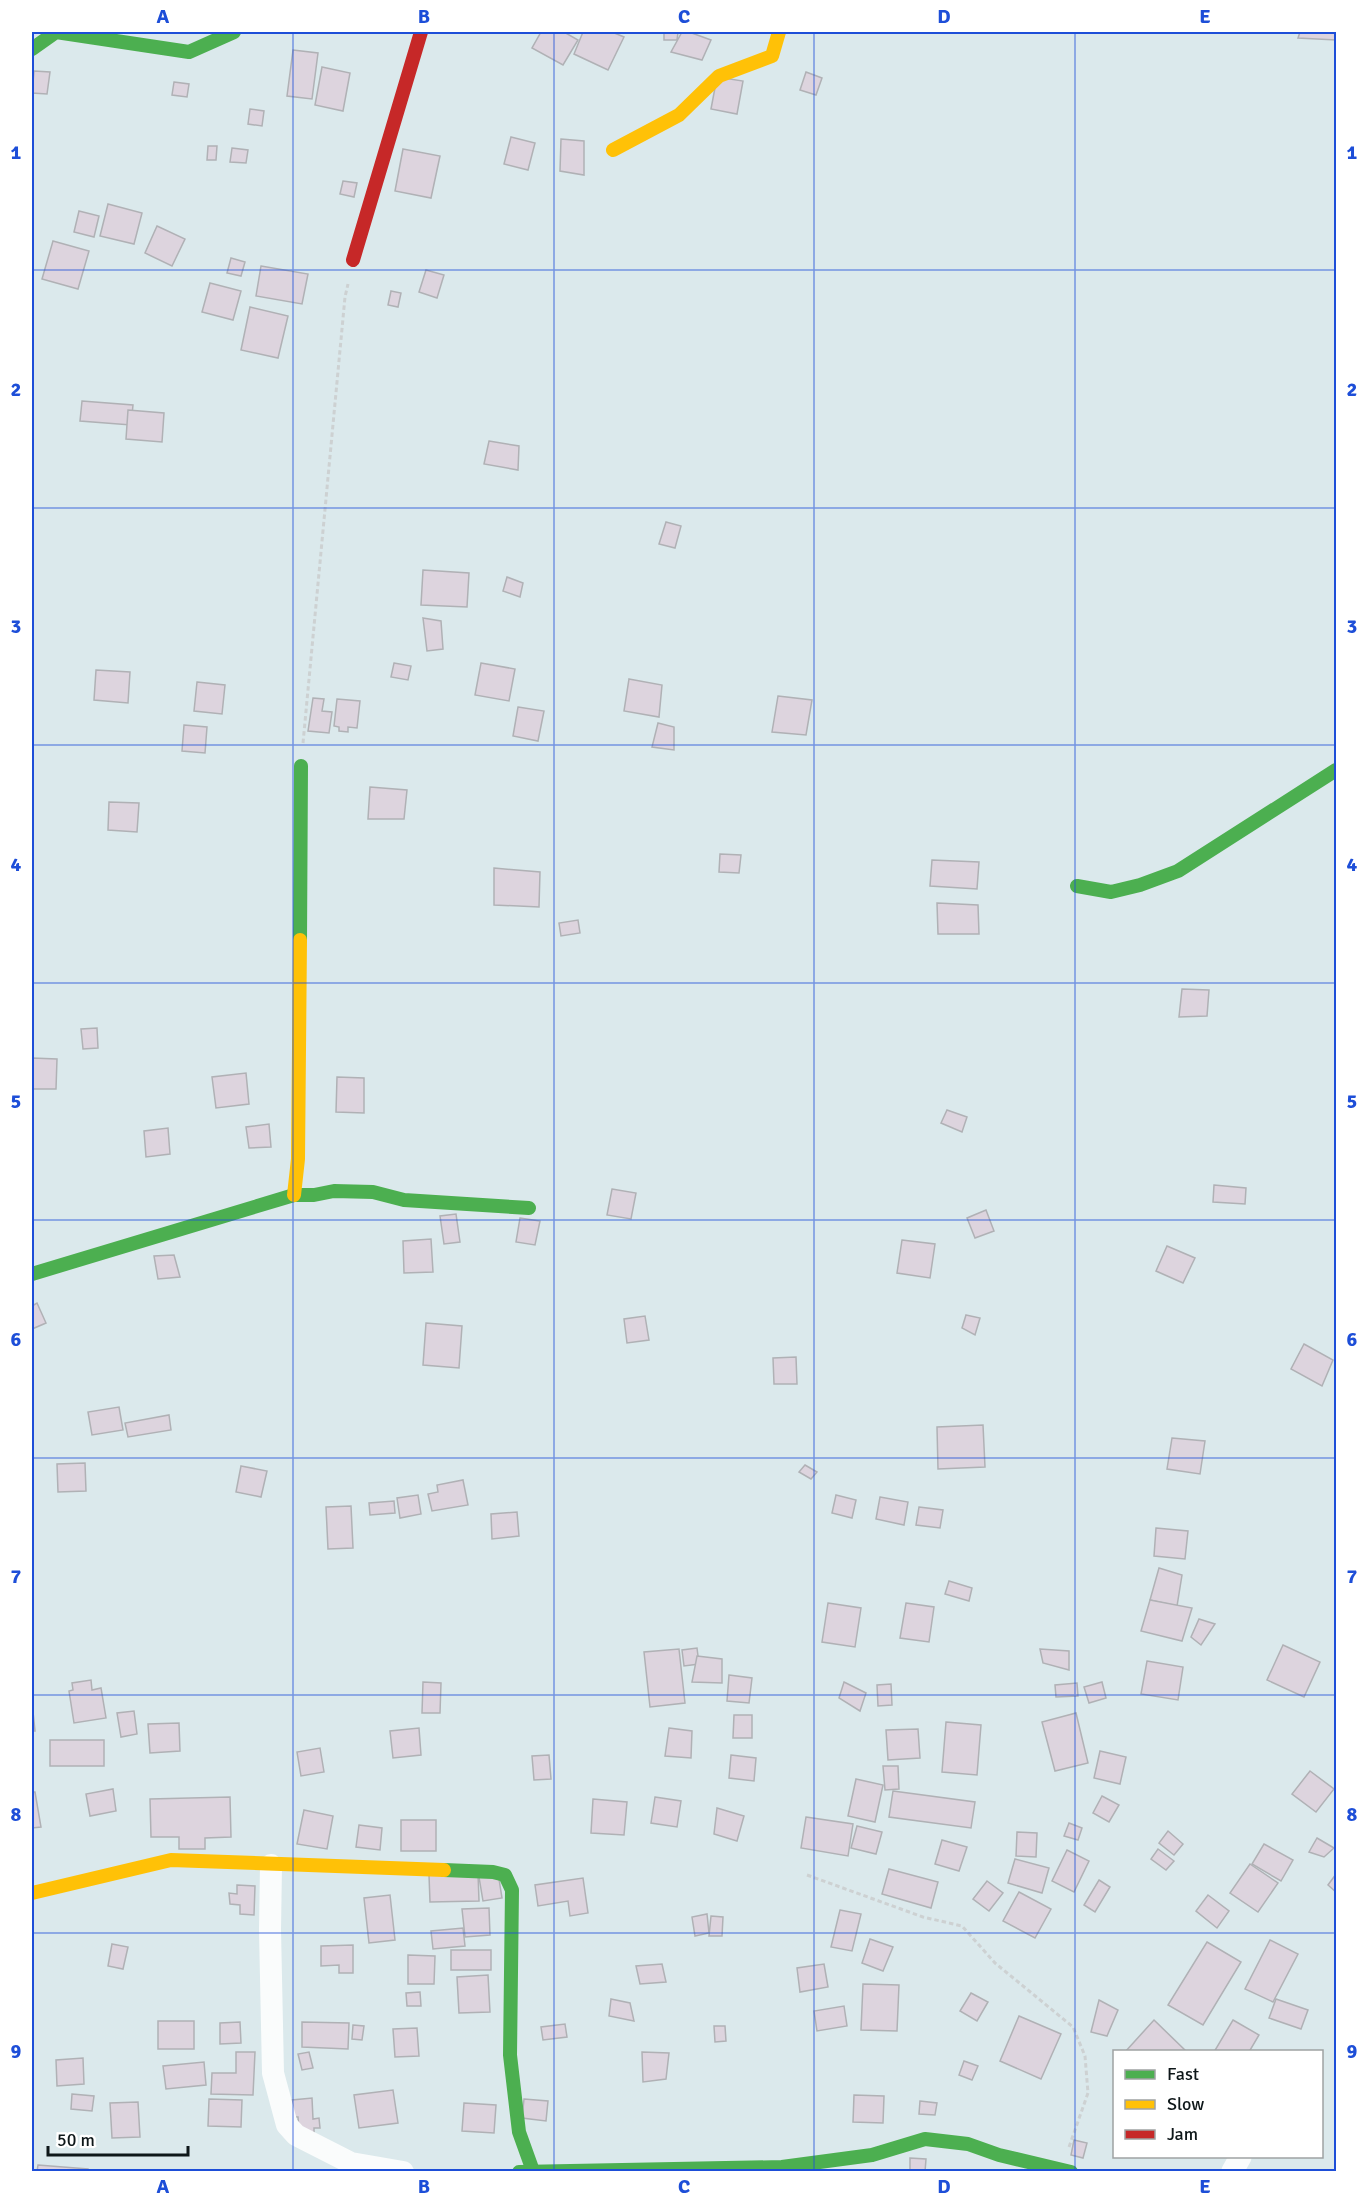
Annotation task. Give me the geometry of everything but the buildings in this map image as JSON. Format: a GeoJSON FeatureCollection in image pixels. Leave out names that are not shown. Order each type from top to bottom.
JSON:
{"type":"FeatureCollection","features":[{"type":"Feature","properties":{"kind":"street"},"geometry":{"type":"LineString","coordinates":[[32,49],[56,32],[189,52],[234,32]]}},
{"type":"Feature","properties":{"kind":"street"},"geometry":{"type":"LineString","coordinates":[[353,260],[421,32]]}},
{"type":"Feature","properties":{"kind":"street"},"geometry":{"type":"LineString","coordinates":[[613,150],[679,115],[719,76],[772,56],[779,32]]}},
{"type":"Feature","properties":{"kind":"street"},"geometry":{"type":"LineString","coordinates":[[294,1195],[298,1159],[301,766]]}},
{"type":"Feature","properties":{"kind":"street"},"geometry":{"type":"LineString","coordinates":[[1077,886],[1111,892],[1140,885],[1178,871],[1336,770]]}},
{"type":"Feature","properties":{"kind":"street"},"geometry":{"type":"LineString","coordinates":[[32,1274],[294,1195],[314,1195],[334,1191],[373,1192],[404,1200],[529,1208]]}},
{"type":"Feature","properties":{"kind":"street"},"geometry":{"type":"LineString","coordinates":[[32,1893],[171,1860],[493,1872],[505,1875],[512,1890],[510,2055],[519,2132],[533,2171]]}},
{"type":"Feature","properties":{"kind":"street"},"geometry":{"type":"LineString","coordinates":[[271,1865],[273,2073],[287,2125],[296,2135],[351,2163],[403,2172]]}},
{"type":"Feature","properties":{"kind":"street"},"geometry":{"type":"LineString","coordinates":[[519,2172],[783,2167],[872,2156],[925,2139],[968,2144],[999,2155],[1067,2170]]}},
{"type":"Feature","properties":{"kind":"street"},"geometry":{"type":"LineString","coordinates":[[1232,2172],[1240,2158]]}},
{"type":"Feature","properties":{"kind":"path"},"geometry":{"type":"LineString","coordinates":[[301,766],[345,297],[353,260]]}},
{"type":"Feature","properties":{"kind":"path"},"geometry":{"type":"LineString","coordinates":[[807,1875],[923,1917],[962,1926],[995,1963],[1073,2027],[1085,2056],[1088,2093],[1067,2170]]}},
{"type":"Feature","properties":{"kind":"traffic: fast"},"geometry":{"type":"LineString","coordinates":[[32,49],[56,32],[189,52],[234,32]]}},
{"type":"Feature","properties":{"kind":"traffic: fast"},"geometry":{"type":"LineString","coordinates":[[300,940],[301,766]]}},
{"type":"Feature","properties":{"kind":"traffic: fast"},"geometry":{"type":"LineString","coordinates":[[1077,886],[1111,892],[1140,885],[1178,871],[1336,770]]}},
{"type":"Feature","properties":{"kind":"traffic: fast"},"geometry":{"type":"LineString","coordinates":[[32,1274],[294,1195],[314,1195],[334,1191],[373,1192],[404,1200],[529,1208]]}},
{"type":"Feature","properties":{"kind":"traffic: fast"},"geometry":{"type":"LineString","coordinates":[[444,1870],[493,1872],[505,1875],[512,1890],[510,2055],[519,2132],[533,2171]]}},
{"type":"Feature","properties":{"kind":"traffic: fast"},"geometry":{"type":"LineString","coordinates":[[519,2172],[782,2167],[872,2155],[925,2139],[968,2144],[999,2155],[1071,2172]]}},
{"type":"Feature","properties":{"kind":"traffic: slow"},"geometry":{"type":"LineString","coordinates":[[613,150],[679,115],[719,76],[772,56],[779,32]]}},
{"type":"Feature","properties":{"kind":"traffic: slow"},"geometry":{"type":"LineString","coordinates":[[294,1195],[298,1159],[300,940]]}},
{"type":"Feature","properties":{"kind":"traffic: slow"},"geometry":{"type":"LineString","coordinates":[[32,1893],[171,1860],[444,1870]]}},
{"type":"Feature","properties":{"kind":"traffic: jam"},"geometry":{"type":"LineString","coordinates":[[353,260],[421,32]]}}]}
